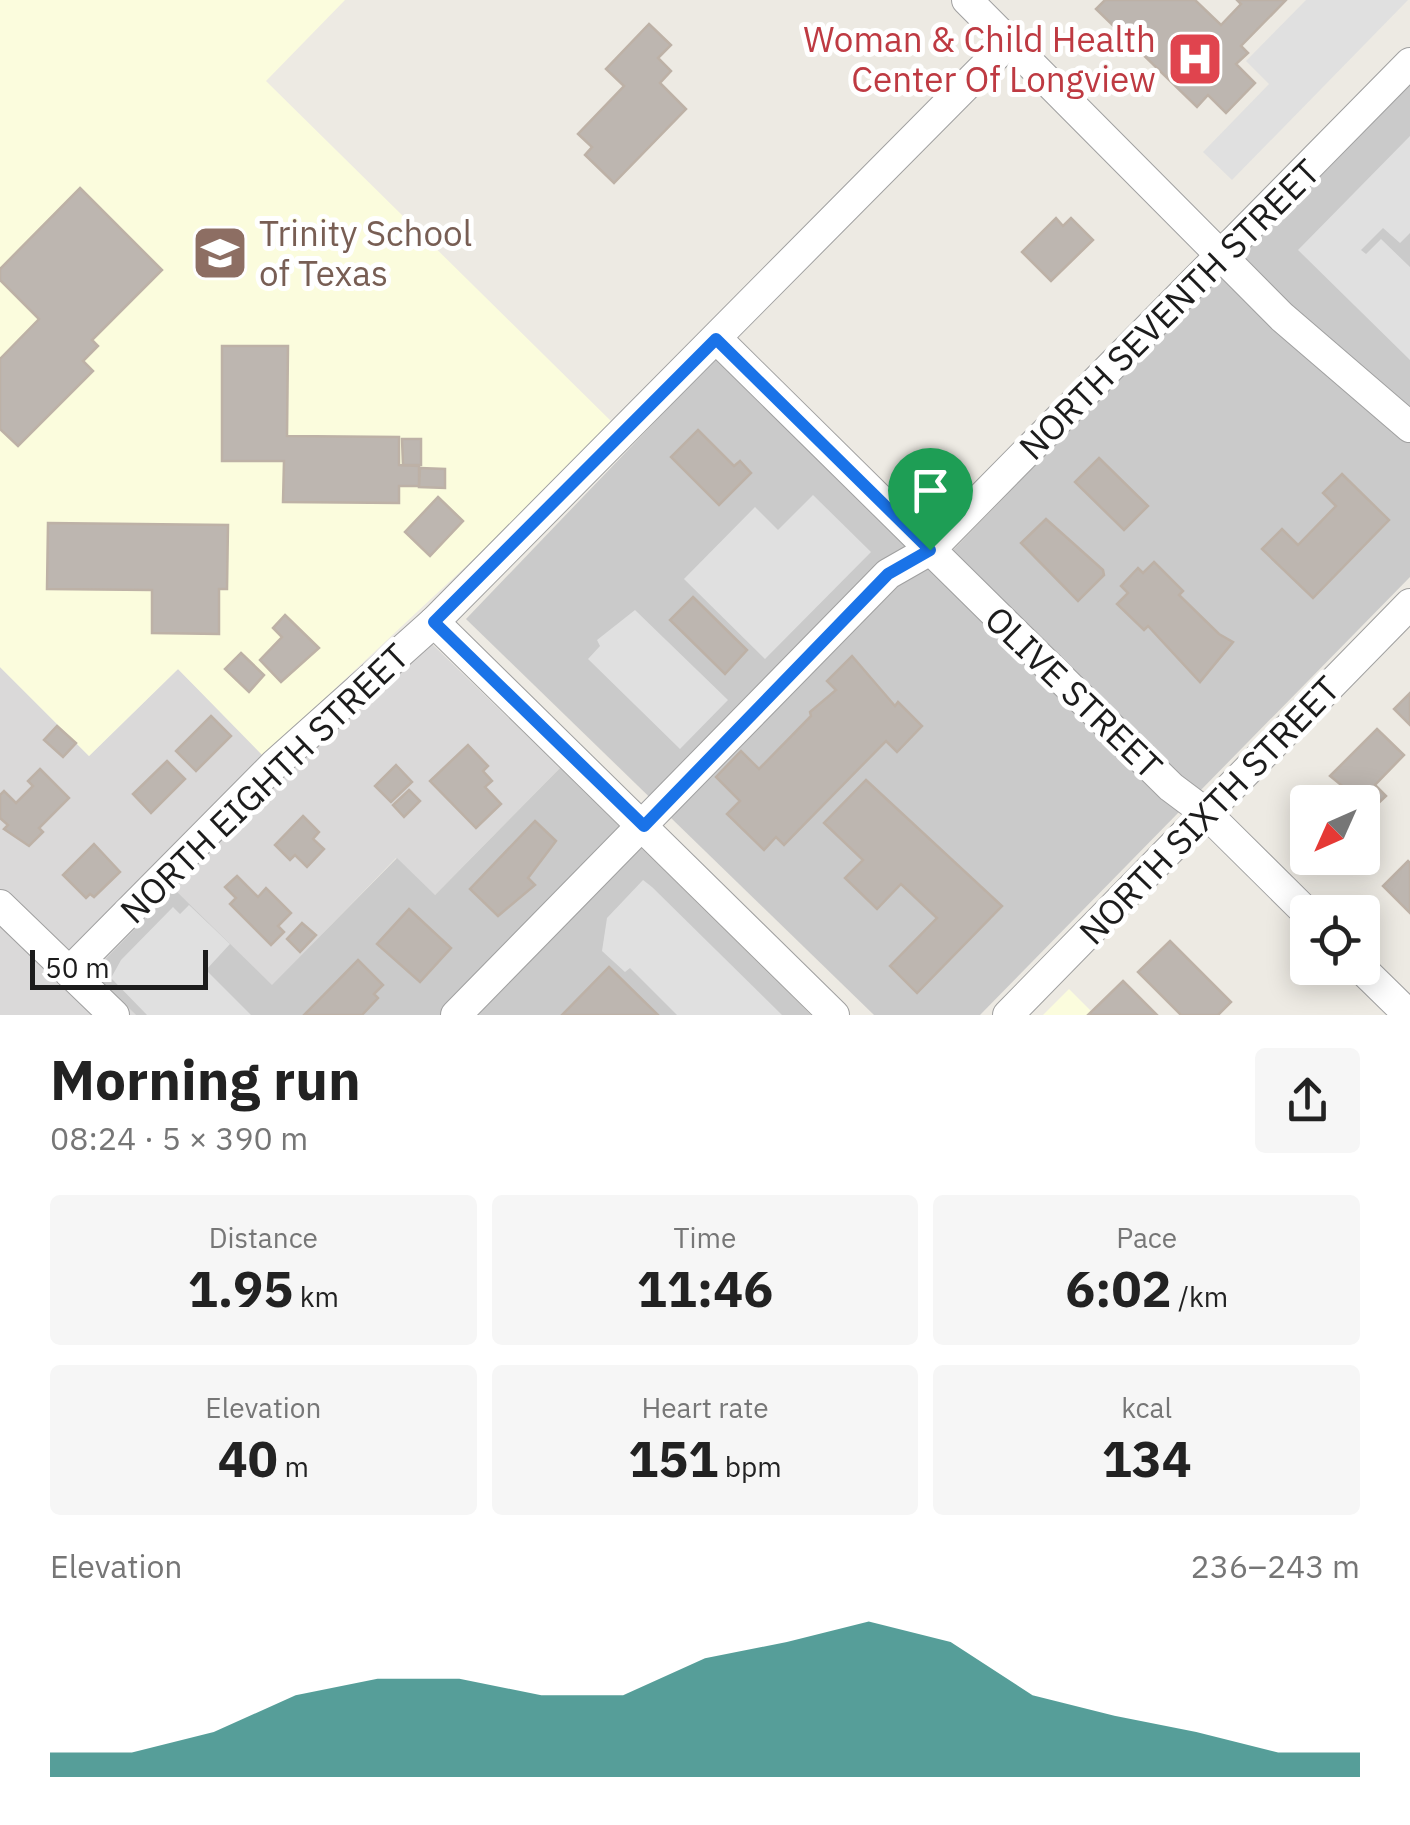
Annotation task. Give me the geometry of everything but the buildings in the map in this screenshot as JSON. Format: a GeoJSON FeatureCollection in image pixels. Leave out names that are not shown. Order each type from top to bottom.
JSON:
{"type":"FeatureCollection","features":[{"type":"Feature","properties":{"kind":"street"},"geometry":{"type":"LineString","coordinates":[[967,0],[1221,258],[1302,336],[1410,427]]}},
{"type":"Feature","properties":{"kind":"street","name":"NORTH EIGHTH STREET"},"geometry":{"type":"LineString","coordinates":[[69,972],[274,765],[434,622],[1009,42]]}},
{"type":"Feature","properties":{"kind":"street","name":"NORTH SEVENTH STREET"},"geometry":{"type":"LineString","coordinates":[[456,1015],[888,574],[930,550],[1410,63]]}},
{"type":"Feature","properties":{"kind":"street","name":"OLIVE STREET"},"geometry":{"type":"LineString","coordinates":[[716,339],[1172,787],[1207,814],[1290,896]]}},
{"type":"Feature","properties":{"kind":"street","name":"NORTH SIXTH STREET"},"geometry":{"type":"LineString","coordinates":[[1008,1015],[1410,604]]}},
{"type":"Feature","properties":{"kind":"street"},"geometry":{"type":"LineString","coordinates":[[434,622],[834,1015]]}},
{"type":"Feature","properties":{"kind":"street"},"geometry":{"type":"LineString","coordinates":[[0,904],[114,1015]]}},
{"type":"Feature","properties":{"kind":"street"},"geometry":{"type":"LineString","coordinates":[[1378,985],[1409,1015]]}},
{"type":"Feature","properties":{"kind":"shaded area","name":"Trinity School of Texas"},"geometry":{"type":"Polygon","coordinates":[[[0,0],[345,0],[266,81],[616,426],[263,756],[178,669],[89,756],[0,667],[0,0]]]}},
{"type":"Feature","properties":{"kind":"shaded area"},"geometry":{"type":"Polygon","coordinates":[[[1306,0],[1408,0],[1232,180],[1203,152],[1269,84],[1246,61],[1306,0]]]}},
{"type":"Feature","properties":{"kind":"shaded area"},"geometry":{"type":"Polygon","coordinates":[[[1410,81],[1410,577],[1197,794],[951,552],[1410,81]]]}},
{"type":"Feature","properties":{"kind":"shaded area"},"geometry":{"type":"Polygon","coordinates":[[[1410,136],[1410,233],[1400,243],[1383,228],[1361,250],[1366,254],[1381,239],[1410,267],[1410,360],[1298,250],[1410,136]]]}},
{"type":"Feature","properties":{"kind":"shaded area"},"geometry":{"type":"Polygon","coordinates":[[[717,357],[1179,812],[980,1015],[874,1015],[466,619],[717,357]]]}},
{"type":"Feature","properties":{"kind":"shaded area"},"geometry":{"type":"Polygon","coordinates":[[[813,495],[871,552],[765,659],[684,579],[755,507],[778,530],[813,495]]]}},
{"type":"Feature","properties":{"kind":"shaded area"},"geometry":{"type":"Polygon","coordinates":[[[635,610],[728,700],[680,749],[588,659],[600,646],[597,640],[635,610]]]}},
{"type":"Feature","properties":{"kind":"shaded area"},"geometry":{"type":"Polygon","coordinates":[[[431,643],[560,768],[434,896],[396,858],[272,986],[93,973],[136,1015],[0,1015],[0,667],[89,756],[178,669],[283,775],[431,643]]]}},
{"type":"Feature","properties":{"kind":"shaded area"},"geometry":{"type":"Polygon","coordinates":[[[560,768],[811,1015],[136,1015],[92,973],[174,889],[272,985],[397,858],[435,895],[560,768]]]}},
{"type":"Feature","properties":{"kind":"shaded area"},"geometry":{"type":"Polygon","coordinates":[[[643,880],[782,1015],[677,1015],[630,968],[625,972],[602,951],[607,918],[643,880]]]}},
{"type":"Feature","properties":{"kind":"shaded area"},"geometry":{"type":"Polygon","coordinates":[[[189,905],[230,944],[206,970],[251,1015],[147,1015],[111,978],[121,960],[173,907],[180,914],[189,905]]]}},
{"type":"Feature","properties":{"kind":"shaded area"},"geometry":{"type":"Polygon","coordinates":[[[1069,989],[1095,1015],[1043,1015],[1069,989]]]}},
{"type":"Feature","properties":{"kind":"place","name":"Woman & Child Health Center Of Longview"},"geometry":{"type":"Point","coordinates":[1195,59]}},
{"type":"Feature","properties":{"kind":"place","name":"Trinity School of Texas"},"geometry":{"type":"Point","coordinates":[220,253]}},
{"type":"Feature","properties":{"kind":"route"},"geometry":{"type":"LineString","coordinates":[[716,339],[930,550],[888,574],[662,802],[644,826],[434,622],[716,339]]}}]}
